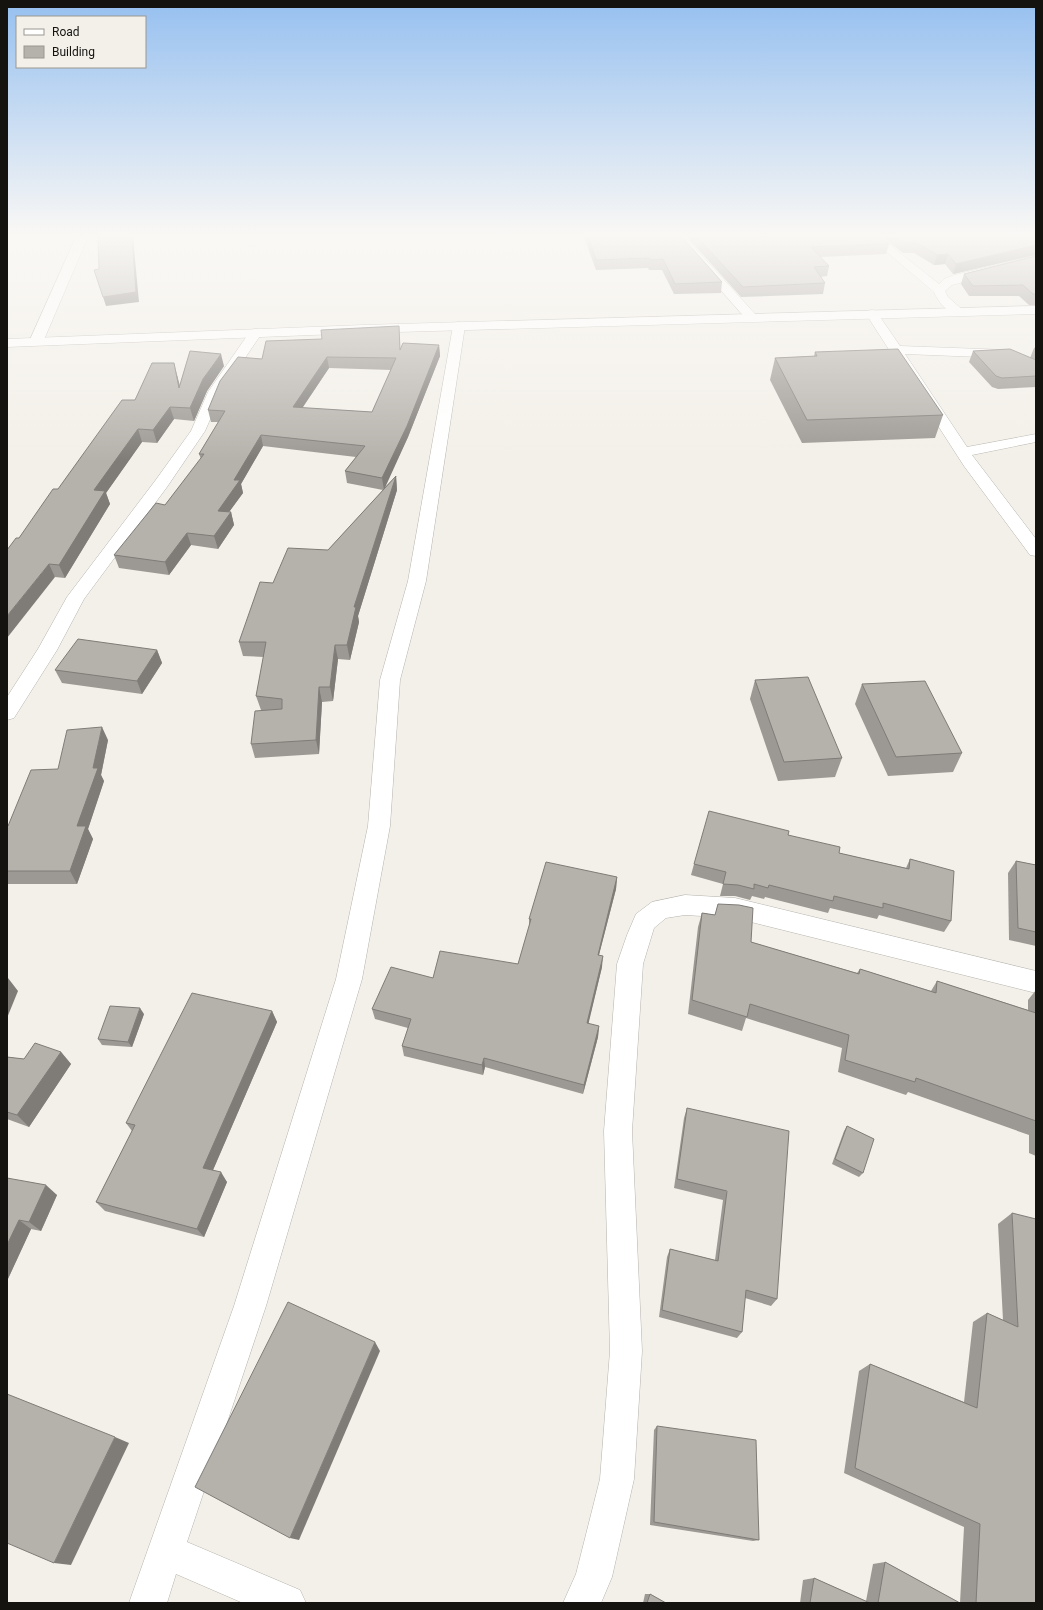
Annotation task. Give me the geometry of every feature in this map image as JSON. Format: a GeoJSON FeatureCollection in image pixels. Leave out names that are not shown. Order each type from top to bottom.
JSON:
{"type":"FeatureCollection","features":[{"type":"Feature","properties":{"kind":"street"},"geometry":{"type":"LineString","coordinates":[[36,342],[49,312]]}},
{"type":"Feature","properties":{"kind":"street"},"geometry":{"type":"LineString","coordinates":[[747,312],[752,318]]}},
{"type":"Feature","properties":{"kind":"street"},"geometry":{"type":"LineString","coordinates":[[7,343],[459,326],[953,312]]}},
{"type":"Feature","properties":{"kind":"street"},"geometry":{"type":"LineString","coordinates":[[872,314],[963,452],[1036,551]]}},
{"type":"Feature","properties":{"kind":"street"},"geometry":{"type":"LineString","coordinates":[[148,1603],[250,1306],[349,979],[379,826],[390,680],[418,581],[459,326]]}},
{"type":"Feature","properties":{"kind":"street"},"geometry":{"type":"LineString","coordinates":[[7,713],[47,650],[76,598],[161,484],[198,430],[215,392],[256,333]]}},
{"type":"Feature","properties":{"kind":"street"},"geometry":{"type":"LineString","coordinates":[[896,350],[1010,354],[1036,368]]}},
{"type":"Feature","properties":{"kind":"street"},"geometry":{"type":"LineString","coordinates":[[963,452],[1036,438]]}},
{"type":"Feature","properties":{"kind":"street"},"geometry":{"type":"LineString","coordinates":[[582,1603],[594,1577],[617,1479],[626,1351],[618,1130],[630,964],[645,921],[660,908],[685,905],[735,908],[1036,982]]}},
{"type":"Feature","properties":{"kind":"street"},"geometry":{"type":"LineString","coordinates":[[166,1551],[287,1603]]}},
{"type":"Feature","properties":{"kind":"building"},"geometry":{"type":"Polygon","coordinates":[[[399,326],[400,350],[403,343],[439,345],[407,426],[382,478],[345,471],[365,446],[261,435],[234,480],[240,480],[218,511],[231,512],[214,536],[187,533],[165,562],[114,555],[156,503],[165,505],[204,454],[199,454],[225,411],[208,410],[220,381],[238,357],[262,359],[266,341],[322,339],[321,330],[399,326]],[[327,357],[293,407],[372,412],[396,358],[327,357]]]}},
{"type":"Feature","properties":{"kind":"building"},"geometry":{"type":"Polygon","coordinates":[[[898,349],[943,415],[807,420],[775,358],[817,356],[815,352],[898,349]]]}},
{"type":"Feature","properties":{"kind":"building"},"geometry":{"type":"Polygon","coordinates":[[[1010,349],[1036,360],[1036,376],[1002,378],[996,376],[973,351],[1010,349]]]}},
{"type":"Feature","properties":{"kind":"building"},"geometry":{"type":"Polygon","coordinates":[[[190,351],[221,354],[203,379],[190,408],[170,407],[153,430],[138,429],[94,490],[105,491],[59,565],[49,564],[7,616],[7,550],[16,538],[19,538],[53,489],[58,489],[122,400],[135,400],[152,363],[174,363],[179,388],[190,351]]]}},
{"type":"Feature","properties":{"kind":"building"},"geometry":{"type":"Polygon","coordinates":[[[396,476],[354,607],[356,607],[347,645],[335,645],[330,687],[319,687],[316,740],[251,744],[255,711],[282,709],[282,699],[256,696],[266,642],[239,642],[260,582],[273,583],[288,548],[328,550],[396,476]]]}},
{"type":"Feature","properties":{"kind":"building"},"geometry":{"type":"Polygon","coordinates":[[[78,639],[157,650],[137,681],[55,670],[78,639]]]}},
{"type":"Feature","properties":{"kind":"building"},"geometry":{"type":"Polygon","coordinates":[[[808,677],[842,758],[784,762],[755,680],[808,677]]]}},
{"type":"Feature","properties":{"kind":"building"},"geometry":{"type":"Polygon","coordinates":[[[925,681],[962,753],[896,757],[862,684],[925,681]]]}},
{"type":"Feature","properties":{"kind":"building"},"geometry":{"type":"Polygon","coordinates":[[[102,727],[93,768],[98,768],[77,826],[86,826],[70,871],[7,871],[7,826],[31,770],[58,769],[67,730],[102,727]]]}},
{"type":"Feature","properties":{"kind":"building"},"geometry":{"type":"Polygon","coordinates":[[[709,811],[789,831],[788,835],[840,847],[839,853],[909,869],[910,859],[954,871],[951,921],[883,903],[883,908],[834,896],[833,901],[769,885],[768,888],[754,884],[754,889],[738,885],[723,884],[726,872],[694,864],[709,811]]]}},
{"type":"Feature","properties":{"kind":"building"},"geometry":{"type":"Polygon","coordinates":[[[1016,861],[1036,865],[1036,932],[1018,928],[1016,861]]]}},
{"type":"Feature","properties":{"kind":"building"},"geometry":{"type":"Polygon","coordinates":[[[546,862],[617,877],[598,955],[603,956],[587,1023],[599,1026],[584,1085],[484,1058],[482,1065],[402,1046],[411,1019],[372,1009],[391,967],[433,978],[440,951],[518,964],[531,919],[529,919],[546,862]]]}},
{"type":"Feature","properties":{"kind":"building"},"geometry":{"type":"Polygon","coordinates":[[[718,904],[739,905],[753,908],[751,942],[859,974],[860,969],[936,993],[937,981],[1036,1013],[1036,1121],[916,1078],[915,1082],[845,1060],[849,1035],[750,1004],[747,1017],[692,1000],[702,913],[715,915],[718,904]]]}},
{"type":"Feature","properties":{"kind":"building"},"geometry":{"type":"Polygon","coordinates":[[[192,993],[272,1011],[203,1168],[221,1172],[197,1229],[96,1202],[135,1125],[126,1123],[192,993]]]}},
{"type":"Feature","properties":{"kind":"building"},"geometry":{"type":"Polygon","coordinates":[[[110,1006],[140,1008],[128,1042],[98,1039],[110,1006]]]}},
{"type":"Feature","properties":{"kind":"building"},"geometry":{"type":"Polygon","coordinates":[[[35,1043],[61,1052],[17,1115],[7,1112],[7,1057],[24,1059],[35,1043]]]}},
{"type":"Feature","properties":{"kind":"building"},"geometry":{"type":"Polygon","coordinates":[[[687,1108],[789,1131],[777,1299],[746,1290],[742,1332],[662,1310],[670,1249],[718,1261],[727,1191],[677,1179],[687,1108]]]}},
{"type":"Feature","properties":{"kind":"building"},"geometry":{"type":"Polygon","coordinates":[[[847,1126],[874,1139],[863,1173],[835,1159],[847,1126]]]}},
{"type":"Feature","properties":{"kind":"building"},"geometry":{"type":"Polygon","coordinates":[[[7,1178],[46,1185],[29,1222],[19,1220],[7,1245],[7,1178]]]}},
{"type":"Feature","properties":{"kind":"building"},"geometry":{"type":"Polygon","coordinates":[[[1012,1213],[1036,1219],[1036,1603],[976,1603],[980,1524],[855,1468],[870,1364],[977,1408],[987,1313],[1018,1327],[1012,1213]]]}},
{"type":"Feature","properties":{"kind":"building"},"geometry":{"type":"Polygon","coordinates":[[[288,1302],[375,1342],[290,1538],[195,1487],[288,1302]]]}},
{"type":"Feature","properties":{"kind":"building"},"geometry":{"type":"Polygon","coordinates":[[[7,1394],[115,1437],[54,1563],[7,1543],[7,1394]]]}},
{"type":"Feature","properties":{"kind":"building"},"geometry":{"type":"Polygon","coordinates":[[[657,1426],[756,1440],[759,1540],[654,1522],[657,1426]]]}},
{"type":"Feature","properties":{"kind":"building"},"geometry":{"type":"Polygon","coordinates":[[[885,1562],[960,1603],[878,1603],[885,1562]]]}},
{"type":"Feature","properties":{"kind":"building"},"geometry":{"type":"Polygon","coordinates":[[[814,1578],[870,1603],[810,1603],[814,1578]]]}},
{"type":"Feature","properties":{"kind":"building"},"geometry":{"type":"Polygon","coordinates":[[[650,1594],[666,1603],[647,1603],[650,1594]]]}}]}
